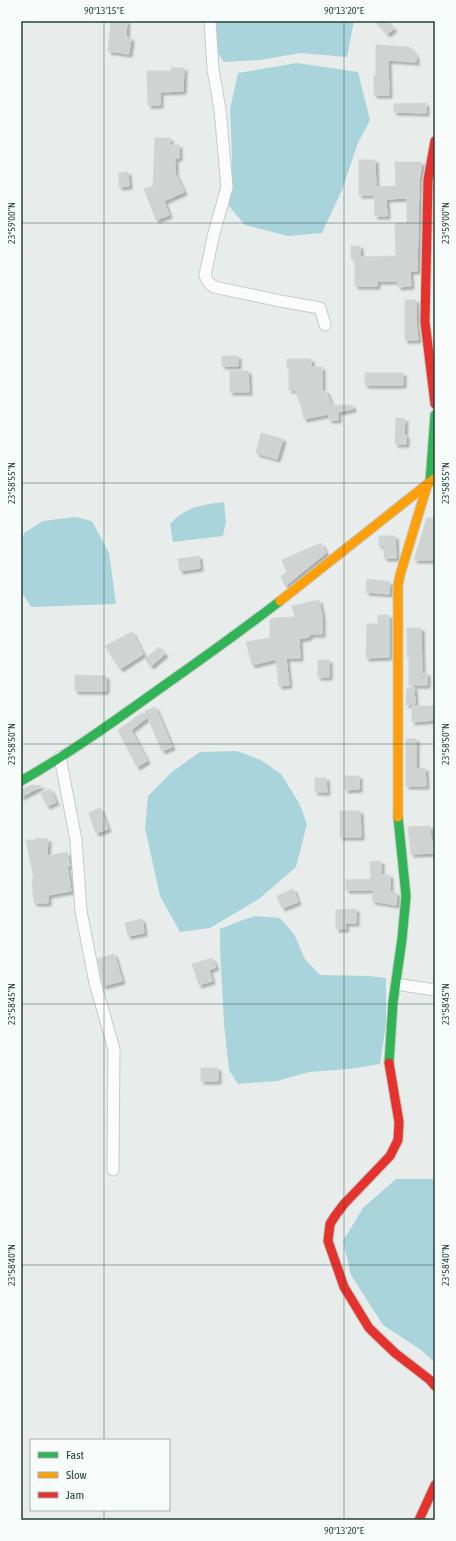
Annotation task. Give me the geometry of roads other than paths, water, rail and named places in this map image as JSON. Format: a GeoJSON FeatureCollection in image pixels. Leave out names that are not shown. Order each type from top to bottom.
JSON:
{"type":"FeatureCollection","features":[{"type":"Feature","properties":{"kind":"street"},"geometry":{"type":"LineString","coordinates":[[210,21],[212,69],[221,118],[227,187],[214,233],[205,275],[208,282],[214,287],[320,308],[325,325]]}},
{"type":"Feature","properties":{"kind":"street"},"geometry":{"type":"LineString","coordinates":[[435,141],[428,180],[425,322],[435,404]]}},
{"type":"Feature","properties":{"kind":"street"},"geometry":{"type":"LineString","coordinates":[[435,416],[431,482],[400,575],[398,586],[397,807],[406,896],[393,1002],[389,1067],[399,1122],[398,1140],[390,1156],[344,1204],[335,1216],[330,1224],[328,1241],[344,1287],[369,1328],[395,1353],[430,1380],[435,1386]]}},
{"type":"Feature","properties":{"kind":"street"},"geometry":{"type":"LineString","coordinates":[[21,781],[60,758],[122,716],[248,626],[431,482]]}},
{"type":"Feature","properties":{"kind":"street"},"geometry":{"type":"LineString","coordinates":[[60,758],[76,840],[81,910],[96,983],[114,1049],[113,1170]]}},
{"type":"Feature","properties":{"kind":"street"},"geometry":{"type":"LineString","coordinates":[[396,984],[435,990]]}},
{"type":"Feature","properties":{"kind":"street"},"geometry":{"type":"LineString","coordinates":[[418,1520],[435,1485]]}},
{"type":"Feature","properties":{"kind":"water"},"geometry":{"type":"Polygon","coordinates":[[[214,21],[354,21],[347,57],[300,53],[260,60],[224,62],[217,52],[214,21]]]}},
{"type":"Feature","properties":{"kind":"water"},"geometry":{"type":"Polygon","coordinates":[[[297,63],[358,72],[370,120],[358,143],[342,190],[322,233],[288,236],[245,225],[229,206],[232,157],[230,109],[238,73],[297,63]]]}},
{"type":"Feature","properties":{"kind":"water"},"geometry":{"type":"Polygon","coordinates":[[[224,502],[226,522],[223,536],[173,542],[170,524],[182,513],[195,507],[224,502]]]}},
{"type":"Feature","properties":{"kind":"water"},"geometry":{"type":"Polygon","coordinates":[[[75,517],[92,521],[109,553],[116,604],[31,607],[21,591],[21,547],[24,533],[43,521],[75,517]]]}},
{"type":"Feature","properties":{"kind":"water"},"geometry":{"type":"Polygon","coordinates":[[[237,751],[261,760],[281,774],[299,803],[307,824],[296,867],[259,899],[210,928],[180,932],[160,896],[145,828],[148,796],[173,771],[200,752],[237,751]]]}},
{"type":"Feature","properties":{"kind":"water"},"geometry":{"type":"Polygon","coordinates":[[[255,916],[280,918],[294,934],[305,959],[320,975],[369,976],[386,978],[386,1024],[380,1064],[349,1069],[309,1072],[277,1081],[238,1084],[229,1070],[224,1024],[220,929],[255,916]]]}},
{"type":"Feature","properties":{"kind":"water"},"geometry":{"type":"Polygon","coordinates":[[[396,1179],[435,1179],[435,1363],[421,1350],[383,1325],[351,1275],[343,1241],[363,1208],[396,1179]]]}}]}
